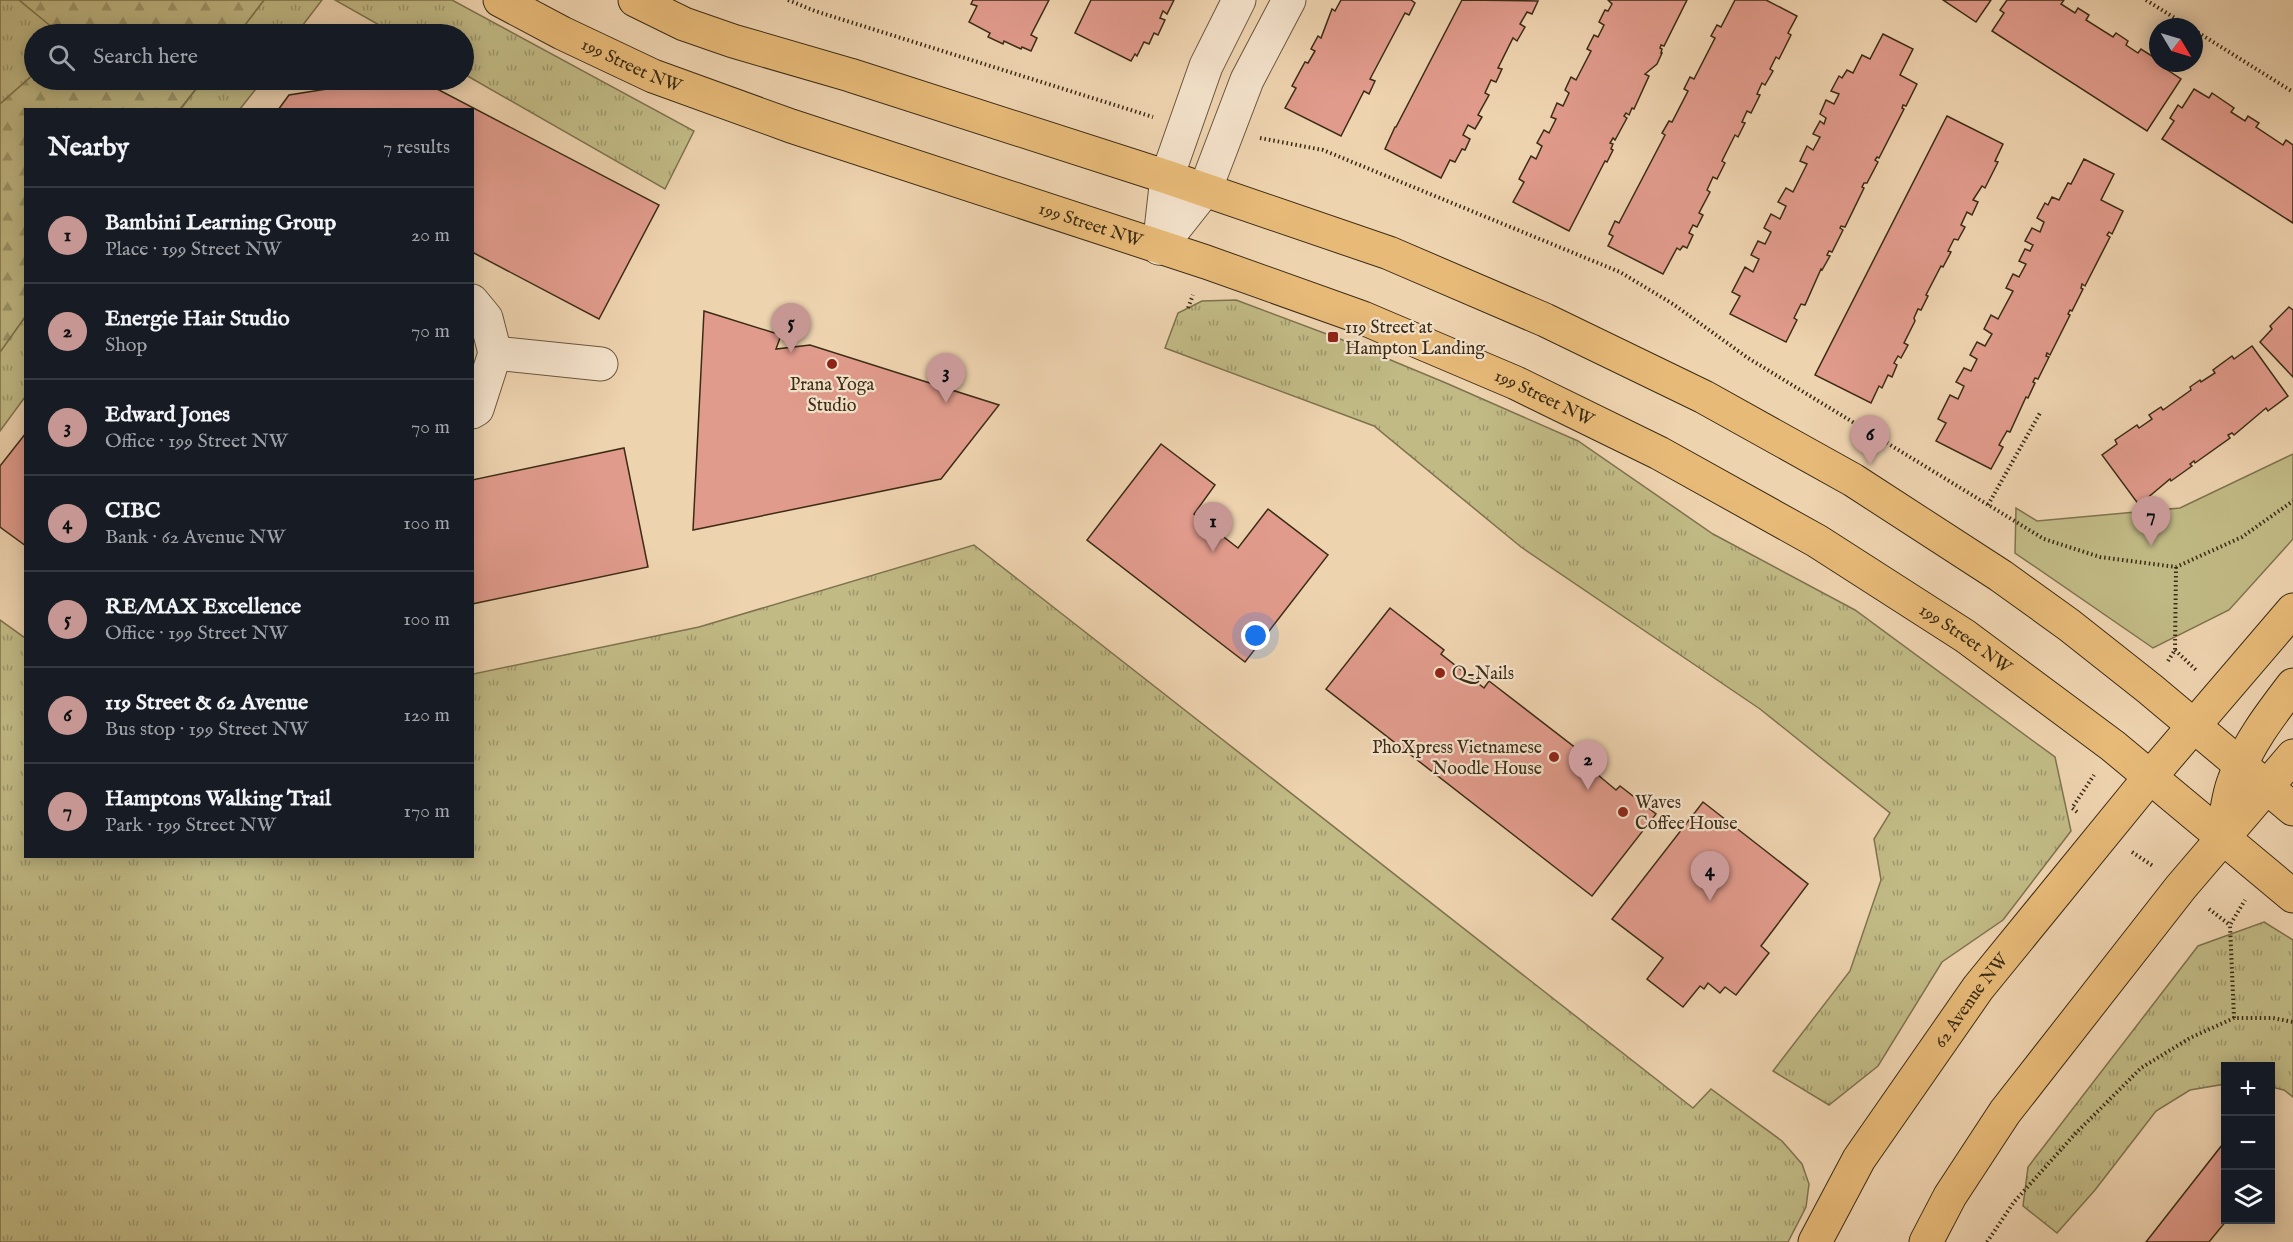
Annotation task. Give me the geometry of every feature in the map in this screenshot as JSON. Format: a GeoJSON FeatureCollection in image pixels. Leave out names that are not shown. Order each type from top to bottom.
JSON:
{"type":"FeatureCollection","features":[{"type":"Feature","properties":{"kind":"main road","name":"199 Street NW"},"geometry":{"type":"LineString","coordinates":[[500,0],[562,33],[653,76],[791,126],[1206,262],[1363,318],[1516,383],[1659,453],[1817,541],[1919,606],[2023,678],[2150,777],[2293,896]]}},
{"type":"Feature","properties":{"kind":"main road"},"geometry":{"type":"LineString","coordinates":[[635,0],[684,24],[733,41],[850,75],[1167,177],[1389,253],[1545,320],[1704,397],[1853,480],[1962,550],[2069,625],[2194,725],[2293,809]]}},
{"type":"Feature","properties":{"kind":"main road"},"geometry":{"type":"LineString","coordinates":[[2194,725],[2293,610]]}},
{"type":"Feature","properties":{"kind":"main road"},"geometry":{"type":"LineString","coordinates":[[2223,837],[2228,802],[2241,764],[2262,726],[2293,686]]}},
{"type":"Feature","properties":{"kind":"main road","name":"62 Avenue NW"},"geometry":{"type":"LineString","coordinates":[[1815,1242],[1859,1158],[1978,988],[2194,725]]}},
{"type":"Feature","properties":{"kind":"main road"},"geometry":{"type":"LineString","coordinates":[[1926,1242],[1950,1196],[2005,1112],[2181,887],[2293,756]]}},
{"type":"Feature","properties":{"kind":"lane"},"geometry":{"type":"LineString","coordinates":[[1159,248],[1167,177],[1206,66],[1239,0]]}},
{"type":"Feature","properties":{"kind":"lane"},"geometry":{"type":"LineString","coordinates":[[1159,248],[1204,190],[1247,80],[1289,0]]}},
{"type":"Feature","properties":{"kind":"lane"},"geometry":{"type":"LineString","coordinates":[[474,303],[486,318],[495,353],[477,409],[474,411]]}},
{"type":"Feature","properties":{"kind":"lane"},"geometry":{"type":"LineString","coordinates":[[495,353],[601,364]]}},
{"type":"Feature","properties":{"kind":"path"},"geometry":{"type":"LineString","coordinates":[[788,0],[1184,127]]}},
{"type":"Feature","properties":{"kind":"path"},"geometry":{"type":"LineString","coordinates":[[2146,0],[2175,18]]}},
{"type":"Feature","properties":{"kind":"path"},"geometry":{"type":"LineString","coordinates":[[2203,36],[2293,92]]}},
{"type":"Feature","properties":{"kind":"path"},"geometry":{"type":"LineString","coordinates":[[1224,140],[1250,143],[1257,138],[1323,150],[1620,272],[1673,304],[1748,358],[2044,539],[2100,558],[2176,567],[2241,537],[2293,501]]}},
{"type":"Feature","properties":{"kind":"path"},"geometry":{"type":"LineString","coordinates":[[1988,505],[2040,413]]}},
{"type":"Feature","properties":{"kind":"path"},"geometry":{"type":"LineString","coordinates":[[2175,650],[2176,567]]}},
{"type":"Feature","properties":{"kind":"path"},"geometry":{"type":"LineString","coordinates":[[2230,925],[2234,1018]]}},
{"type":"Feature","properties":{"kind":"path"},"geometry":{"type":"LineString","coordinates":[[1987,1242],[2014,1202],[2074,1135],[2141,1068],[2190,1038],[2234,1018],[2273,1018],[2293,1022]]}},
{"type":"Feature","properties":{"kind":"green space"},"geometry":{"type":"Polygon","coordinates":[[[0,0],[19,0],[49,24],[24,24],[24,83],[0,104],[0,0]]]}},
{"type":"Feature","properties":{"kind":"green space"},"geometry":{"type":"Polygon","coordinates":[[[19,0],[264,0],[246,24],[48,24],[19,0]]]}},
{"type":"Feature","properties":{"kind":"green space"},"geometry":{"type":"Polygon","coordinates":[[[264,0],[322,0],[304,24],[246,24],[264,0]]]}},
{"type":"Feature","properties":{"kind":"green space"},"geometry":{"type":"Polygon","coordinates":[[[335,0],[452,0],[694,131],[665,189],[474,80],[474,24],[377,24],[335,0]]]}},
{"type":"Feature","properties":{"kind":"green space"},"geometry":{"type":"Polygon","coordinates":[[[24,83],[24,90],[195,90],[181,108],[24,108],[24,318],[0,352],[0,104],[24,83]]]}},
{"type":"Feature","properties":{"kind":"green space"},"geometry":{"type":"Polygon","coordinates":[[[195,90],[255,90],[241,108],[182,108],[195,90]]]}},
{"type":"Feature","properties":{"kind":"green space"},"geometry":{"type":"Polygon","coordinates":[[[1236,300],[1340,339],[1578,441],[1713,534],[1855,610],[2055,757],[2071,831],[2003,920],[1942,962],[1878,1066],[1829,1105],[1773,1071],[1850,971],[1881,880],[1874,839],[1890,813],[1760,709],[1521,547],[1374,426],[1165,348],[1178,313],[1202,301],[1236,300]]]}},
{"type":"Feature","properties":{"kind":"green space"},"geometry":{"type":"Polygon","coordinates":[[[24,318],[24,398],[0,431],[0,352],[24,318]]]}},
{"type":"Feature","properties":{"kind":"green space"},"geometry":{"type":"Polygon","coordinates":[[[2293,454],[2293,539],[2229,610],[2153,648],[2015,553],[2016,508],[2037,521],[2180,508],[2293,454]]]}},
{"type":"Feature","properties":{"kind":"green space"},"geometry":{"type":"Polygon","coordinates":[[[974,545],[1693,1108],[1711,1089],[1782,1141],[1802,1164],[1809,1184],[1806,1207],[1788,1242],[0,1242],[0,620],[24,637],[24,858],[474,858],[474,674],[699,627],[974,545]]]}},
{"type":"Feature","properties":{"kind":"green space"},"geometry":{"type":"Polygon","coordinates":[[[2264,922],[2293,940],[2293,1097],[2284,1090],[2275,1088],[2275,1062],[2221,1062],[2221,1085],[2190,1090],[2156,1111],[2095,1190],[2057,1233],[2023,1206],[2028,1167],[2198,946],[2264,922]]]}},
{"type":"Feature","properties":{"kind":"building"},"geometry":{"type":"Polygon","coordinates":[[[973,0],[1049,0],[1031,35],[1037,38],[1031,51],[1004,41],[1003,44],[988,37],[990,33],[969,22],[977,6],[971,4],[973,0]]]}},
{"type":"Feature","properties":{"kind":"building"},"geometry":{"type":"Polygon","coordinates":[[[1091,0],[1174,0],[1167,14],[1163,11],[1160,18],[1165,20],[1158,35],[1154,33],[1149,44],[1144,42],[1137,56],[1135,54],[1131,61],[1075,33],[1091,0]]]}},
{"type":"Feature","properties":{"kind":"building"},"geometry":{"type":"Polygon","coordinates":[[[1341,0],[1411,0],[1415,3],[1409,15],[1405,13],[1370,79],[1375,81],[1369,94],[1364,91],[1341,136],[1285,108],[1296,88],[1292,86],[1305,62],[1308,63],[1315,51],[1311,49],[1318,36],[1321,38],[1332,9],[1335,11],[1341,0]]]}},
{"type":"Feature","properties":{"kind":"building"},"geometry":{"type":"Polygon","coordinates":[[[1462,0],[1538,1],[1532,14],[1527,12],[1520,24],[1525,27],[1517,41],[1513,38],[1498,68],[1502,69],[1496,82],[1491,80],[1485,93],[1489,95],[1478,115],[1482,117],[1475,129],[1468,125],[1463,135],[1470,139],[1465,150],[1462,149],[1455,162],[1450,160],[1441,178],[1385,149],[1462,0]]]}},
{"type":"Feature","properties":{"kind":"building"},"geometry":{"type":"Polygon","coordinates":[[[1608,0],[1687,0],[1664,46],[1661,45],[1662,53],[1657,64],[1645,74],[1649,76],[1634,109],[1632,108],[1629,115],[1626,113],[1624,116],[1627,118],[1615,140],[1613,138],[1610,143],[1613,144],[1611,149],[1613,150],[1569,231],[1513,202],[1524,182],[1519,179],[1531,156],[1536,159],[1542,146],[1537,143],[1544,130],[1549,133],[1556,119],[1551,117],[1557,103],[1563,106],[1569,93],[1565,90],[1571,77],[1576,80],[1591,51],[1587,49],[1594,35],[1598,37],[1604,25],[1599,22],[1605,10],[1608,11],[1612,4],[1608,0]]]}},
{"type":"Feature","properties":{"kind":"building"},"geometry":{"type":"Polygon","coordinates":[[[1735,0],[1766,0],[1797,16],[1788,33],[1791,35],[1779,59],[1776,57],[1770,69],[1773,71],[1765,85],[1762,83],[1757,94],[1760,95],[1751,113],[1747,111],[1742,122],[1745,123],[1738,137],[1735,135],[1722,161],[1725,163],[1717,179],[1713,177],[1707,190],[1710,192],[1699,213],[1703,215],[1697,227],[1693,225],[1689,233],[1693,235],[1687,248],[1683,246],[1680,250],[1677,248],[1663,274],[1608,246],[1613,236],[1609,234],[1615,221],[1619,223],[1665,135],[1662,133],[1669,121],[1672,122],[1688,91],[1684,89],[1690,77],[1694,79],[1715,38],[1711,36],[1717,25],[1721,27],[1735,0]]]}},
{"type":"Feature","properties":{"kind":"building"},"geometry":{"type":"Polygon","coordinates":[[[1943,0],[1991,0],[1976,22],[1943,0]]]}},
{"type":"Feature","properties":{"kind":"building"},"geometry":{"type":"Polygon","coordinates":[[[2007,0],[2064,0],[2061,4],[2075,13],[2078,8],[2089,15],[2086,20],[2113,37],[2116,33],[2128,41],[2126,45],[2138,53],[2141,49],[2149,54],[2149,72],[2170,72],[2181,79],[2147,131],[1992,31],[2004,13],[2000,10],[2007,0]]]}},
{"type":"Feature","properties":{"kind":"building"},"geometry":{"type":"Polygon","coordinates":[[[1883,34],[1913,49],[1900,75],[1917,84],[1906,106],[1903,105],[1904,109],[1879,158],[1875,160],[1878,162],[1867,183],[1864,183],[1862,187],[1864,188],[1845,227],[1841,226],[1843,230],[1832,252],[1829,251],[1827,255],[1830,256],[1821,269],[1805,305],[1801,304],[1794,318],[1797,320],[1786,342],[1730,314],[1740,296],[1732,292],[1745,267],[1753,272],[1759,259],[1751,255],[1758,241],[1765,244],[1771,232],[1764,228],[1771,214],[1780,219],[1786,206],[1778,202],[1786,188],[1793,192],[1807,164],[1800,161],[1807,146],[1813,150],[1820,137],[1813,134],[1820,121],[1824,124],[1826,118],[1820,114],[1826,100],[1834,104],[1839,94],[1831,91],[1839,76],[1842,78],[1847,70],[1853,73],[1862,55],[1870,59],[1883,34]]]}},
{"type":"Feature","properties":{"kind":"building"},"geometry":{"type":"Polygon","coordinates":[[[2194,89],[2209,98],[2212,93],[2234,108],[2231,112],[2245,121],[2248,116],[2259,123],[2256,127],[2283,145],[2286,140],[2293,145],[2293,223],[2162,139],[2174,121],[2170,118],[2178,105],[2182,108],[2194,89]]]}},
{"type":"Feature","properties":{"kind":"building"},"geometry":{"type":"Polygon","coordinates":[[[321,90],[439,90],[474,108],[279,108],[289,95],[321,90]]]}},
{"type":"Feature","properties":{"kind":"building"},"geometry":{"type":"Polygon","coordinates":[[[474,108],[659,205],[599,319],[474,253],[474,108]]]}},
{"type":"Feature","properties":{"kind":"building"},"geometry":{"type":"Polygon","coordinates":[[[1947,116],[2003,144],[1995,161],[1998,162],[1985,188],[1982,186],[1973,200],[1978,202],[1972,215],[1967,212],[1961,225],[1965,227],[1958,240],[1954,239],[1948,251],[1951,252],[1926,295],[1928,296],[1921,310],[1918,309],[1904,343],[1908,345],[1901,358],[1898,356],[1894,363],[1897,365],[1892,377],[1888,375],[1882,388],[1879,386],[1871,403],[1815,375],[1947,116]]]}},
{"type":"Feature","properties":{"kind":"building"},"geometry":{"type":"Polygon","coordinates":[[[2084,159],[2114,174],[2101,200],[2123,211],[2112,234],[2109,232],[2107,235],[2110,237],[2085,286],[2082,284],[2083,289],[2072,311],[2070,310],[2068,314],[2070,315],[2050,355],[2047,353],[2046,356],[2049,357],[2038,379],[2035,378],[2033,382],[2035,383],[2010,432],[2007,431],[1999,445],[2003,447],[1991,469],[1936,441],[1946,423],[1938,419],[1950,395],[1958,399],[1964,386],[1956,382],[1964,368],[1971,371],[1977,359],[1970,355],[1977,342],[1985,346],[1992,334],[1984,329],[1991,315],[1998,319],[2013,291],[2006,288],[2013,274],[2019,277],[2026,264],[2019,261],[2025,249],[2030,251],[2033,245],[2025,241],[2032,228],[2040,232],[2044,222],[2037,218],[2045,203],[2048,205],[2052,197],[2059,200],[2068,183],[2071,184],[2084,159]]]}},
{"type":"Feature","properties":{"kind":"building"},"geometry":{"type":"Polygon","coordinates":[[[2289,307],[2293,310],[2293,377],[2260,342],[2272,329],[2270,326],[2289,307]]]}},
{"type":"Feature","properties":{"kind":"building"},"geometry":{"type":"Polygon","coordinates":[[[704,311],[781,335],[776,349],[810,345],[999,405],[941,479],[693,530],[704,311]]]}},
{"type":"Feature","properties":{"kind":"building"},"geometry":{"type":"Polygon","coordinates":[[[2252,346],[2288,396],[2268,411],[2266,408],[2234,435],[2232,433],[2228,435],[2230,438],[2195,463],[2194,461],[2190,464],[2192,466],[2171,481],[2170,479],[2139,505],[2102,455],[2117,444],[2115,440],[2137,425],[2139,428],[2152,419],[2149,415],[2161,407],[2163,410],[2191,390],[2190,387],[2215,373],[2213,370],[2232,356],[2234,359],[2252,346]]]}},
{"type":"Feature","properties":{"kind":"building"},"geometry":{"type":"Polygon","coordinates":[[[24,436],[24,545],[0,527],[0,466],[24,436]]]}},
{"type":"Feature","properties":{"kind":"building"},"geometry":{"type":"Polygon","coordinates":[[[1161,444],[1215,485],[1194,514],[1238,548],[1268,509],[1328,555],[1245,662],[1087,540],[1161,444]]]}},
{"type":"Feature","properties":{"kind":"building"},"geometry":{"type":"Polygon","coordinates":[[[624,448],[648,567],[474,604],[474,480],[624,448]]]}},
{"type":"Feature","properties":{"kind":"building"},"geometry":{"type":"Polygon","coordinates":[[[1390,608],[1444,650],[1441,654],[1484,688],[1489,681],[1603,769],[1598,775],[1616,790],[1620,786],[1656,814],[1592,896],[1326,689],[1390,608]]]}},
{"type":"Feature","properties":{"kind":"building"},"geometry":{"type":"Polygon","coordinates":[[[1703,802],[1808,884],[1761,946],[1769,953],[1736,995],[1725,987],[1720,993],[1708,983],[1704,989],[1700,986],[1683,1007],[1647,979],[1663,958],[1612,919],[1703,802]]]}},
{"type":"Feature","properties":{"kind":"building"},"geometry":{"type":"Polygon","coordinates":[[[2221,1146],[2221,1224],[2224,1224],[2209,1242],[2146,1242],[2221,1146]]]}},
{"type":"Feature","properties":{"kind":"place","name":"119 Street at Hampton Landing"},"geometry":{"type":"Point","coordinates":[1333,337]}},
{"type":"Feature","properties":{"kind":"place","name":"RE/MAX Excellence"},"geometry":{"type":"Point","coordinates":[791,353]}},
{"type":"Feature","properties":{"kind":"place","name":"Prana Yoga Studio"},"geometry":{"type":"Point","coordinates":[832,364]}},
{"type":"Feature","properties":{"kind":"place","name":"Edward Jones"},"geometry":{"type":"Point","coordinates":[946,403]}},
{"type":"Feature","properties":{"kind":"place","name":"119 Street & 62 Avenue"},"geometry":{"type":"Point","coordinates":[1870,465]}},
{"type":"Feature","properties":{"kind":"place","name":"Hamptons Walking Trail"},"geometry":{"type":"Point","coordinates":[2151,546]}},
{"type":"Feature","properties":{"kind":"place","name":"Bambini Learning Group"},"geometry":{"type":"Point","coordinates":[1213,552]}},
{"type":"Feature","properties":{"kind":"place","name":"Q-Nails"},"geometry":{"type":"Point","coordinates":[1440,673]}},
{"type":"Feature","properties":{"kind":"place","name":"PhoXpress Vietnamese Noodle House"},"geometry":{"type":"Point","coordinates":[1554,757]}},
{"type":"Feature","properties":{"kind":"place","name":"Energie Hair Studio"},"geometry":{"type":"Point","coordinates":[1588,790]}},
{"type":"Feature","properties":{"kind":"place","name":"Waves Coffee House"},"geometry":{"type":"Point","coordinates":[1623,812]}},
{"type":"Feature","properties":{"kind":"place","name":"CIBC"},"geometry":{"type":"Point","coordinates":[1710,901]}}]}
